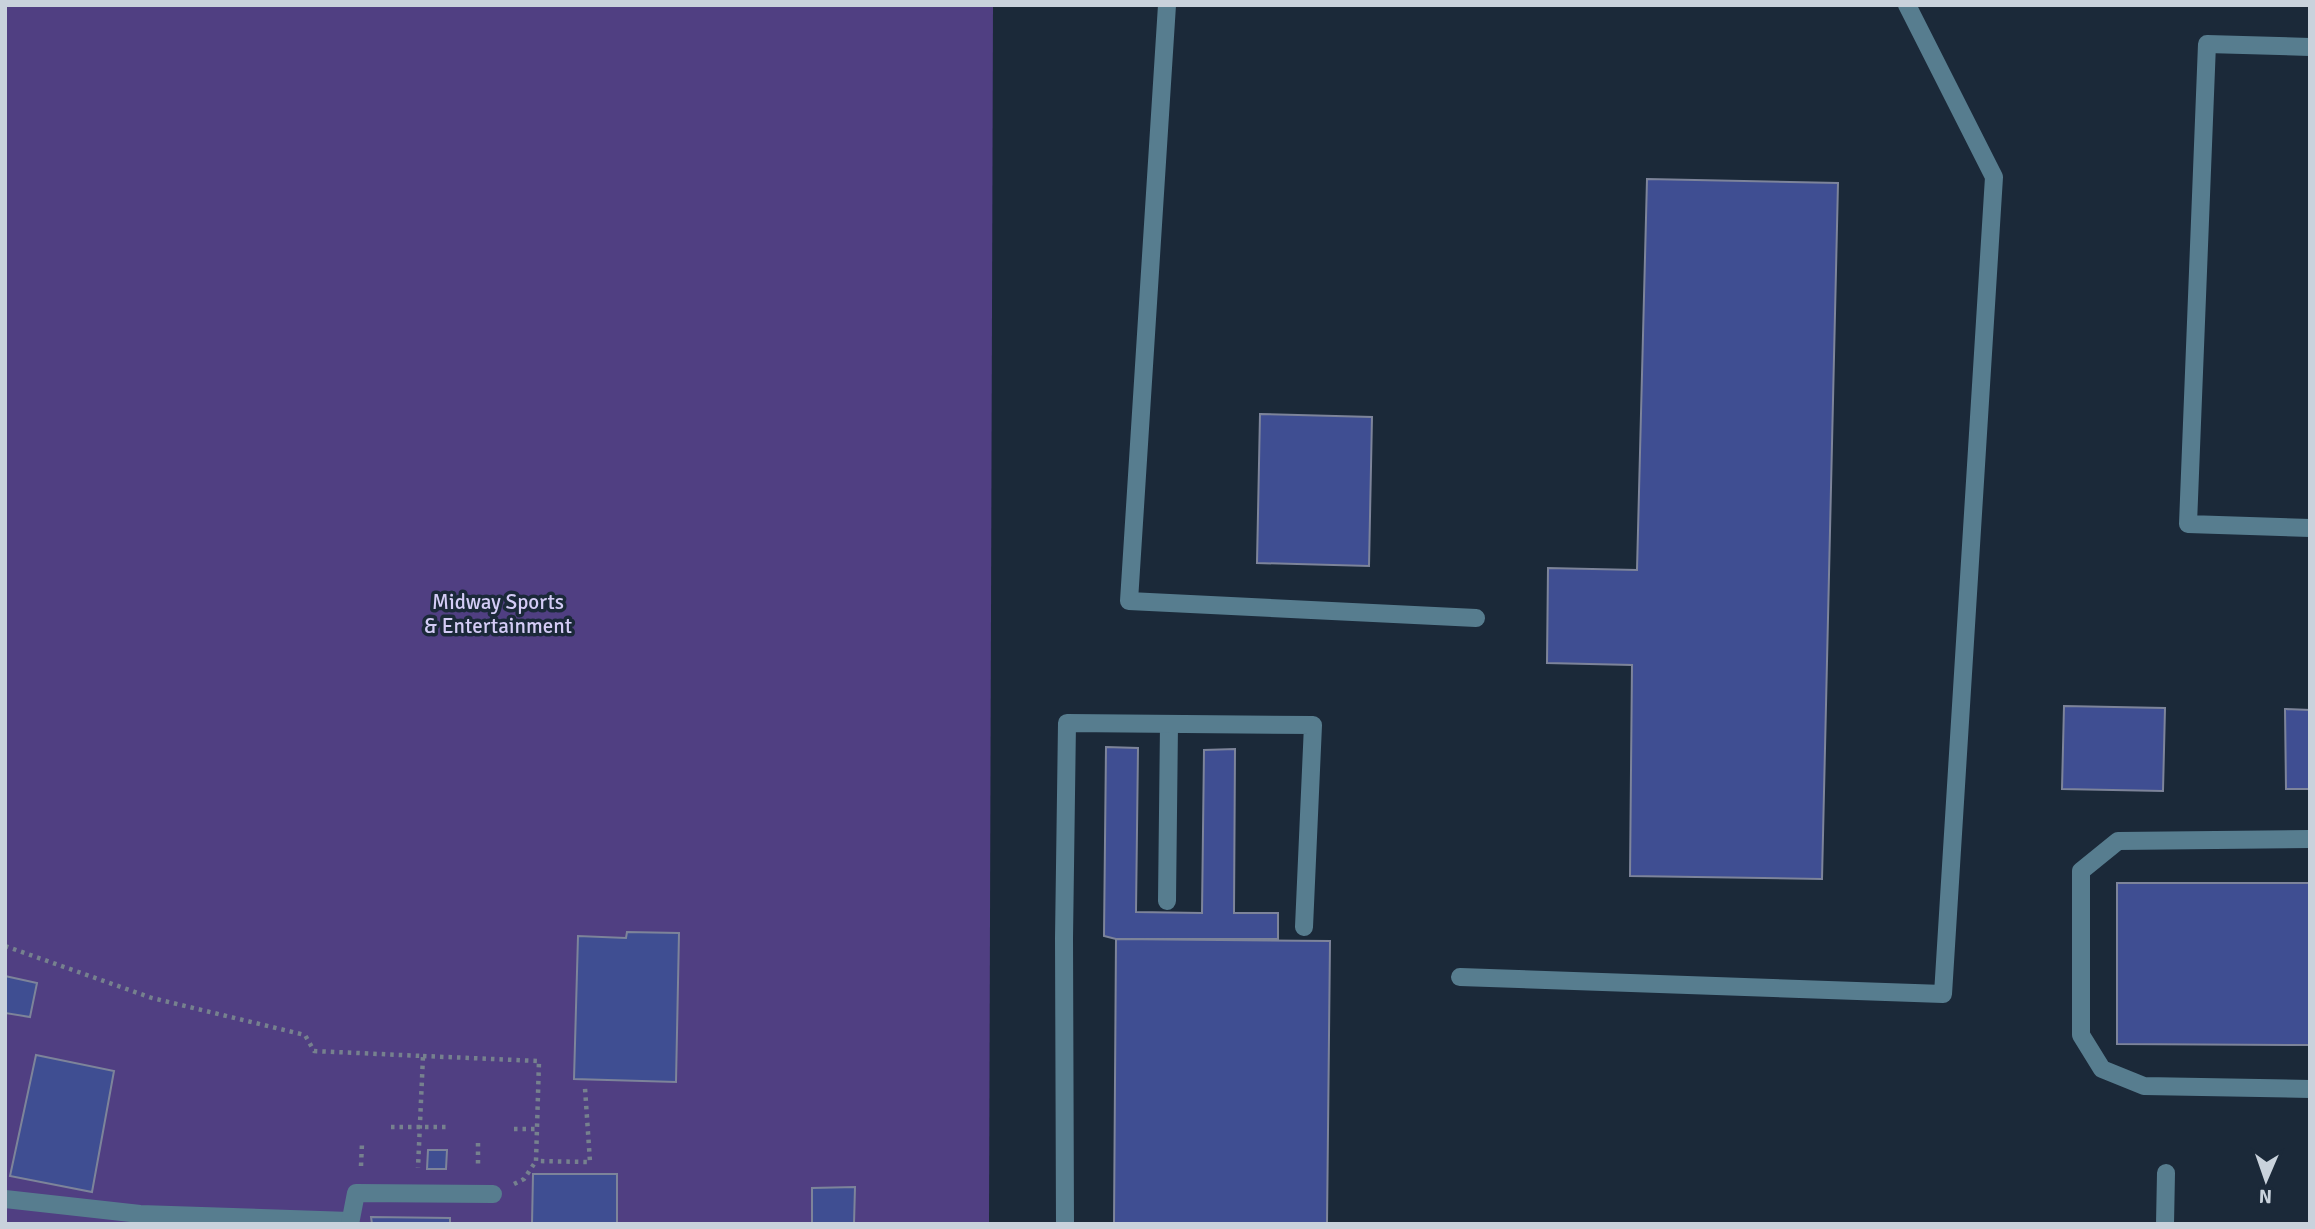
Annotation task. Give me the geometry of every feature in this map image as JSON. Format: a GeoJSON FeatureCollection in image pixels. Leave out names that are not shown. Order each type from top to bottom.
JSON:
{"type":"FeatureCollection","features":[{"type":"Feature","properties":{"kind":"lane"},"geometry":{"type":"LineString","coordinates":[[1167,5],[1129,601],[1476,618]]}},
{"type":"Feature","properties":{"kind":"lane"},"geometry":{"type":"LineString","coordinates":[[1460,977],[1943,994],[1994,177],[1906,5]]}},
{"type":"Feature","properties":{"kind":"lane"},"geometry":{"type":"LineString","coordinates":[[2310,47],[2207,44],[2188,524],[2310,528]]}},
{"type":"Feature","properties":{"kind":"lane"},"geometry":{"type":"LineString","coordinates":[[1065,1224],[1064,938],[1067,723],[1313,725],[1304,927]]}},
{"type":"Feature","properties":{"kind":"lane"},"geometry":{"type":"LineString","coordinates":[[1167,901],[1168,724]]}},
{"type":"Feature","properties":{"kind":"lane"},"geometry":{"type":"LineString","coordinates":[[2310,839],[2118,841],[2081,871],[2081,1035],[2102,1069],[2144,1086],[2310,1089]]}},
{"type":"Feature","properties":{"kind":"lane"},"geometry":{"type":"LineString","coordinates":[[2165,1224],[2166,1172]]}},
{"type":"Feature","properties":{"kind":"lane"},"geometry":{"type":"LineString","coordinates":[[5,1199],[140,1214],[350,1222],[356,1193],[493,1194]]}},
{"type":"Feature","properties":{"kind":"path"},"geometry":{"type":"LineString","coordinates":[[5,946],[152,998],[305,1035],[314,1051],[539,1061],[536,1161],[590,1161],[585,1088]]}},
{"type":"Feature","properties":{"kind":"path"},"geometry":{"type":"LineString","coordinates":[[417,1194],[424,1056]]}},
{"type":"Feature","properties":{"kind":"path"},"geometry":{"type":"LineString","coordinates":[[391,1127],[448,1127]]}},
{"type":"Feature","properties":{"kind":"path"},"geometry":{"type":"LineString","coordinates":[[514,1129],[537,1129]]}},
{"type":"Feature","properties":{"kind":"green space","name":"Midway Sports & Entertainment"},"geometry":{"type":"Polygon","coordinates":[[[5,5],[993,5],[989,1224],[5,1224],[5,5]]]}},
{"type":"Feature","properties":{"kind":"building"},"geometry":{"type":"Polygon","coordinates":[[[1647,179],[1838,183],[1822,879],[1630,876],[1632,665],[1547,663],[1548,568],[1637,570],[1647,179]]]}},
{"type":"Feature","properties":{"kind":"building"},"geometry":{"type":"Polygon","coordinates":[[[1260,414],[1372,417],[1369,566],[1257,563],[1260,414]]]}},
{"type":"Feature","properties":{"kind":"building"},"geometry":{"type":"Polygon","coordinates":[[[2064,706],[2165,708],[2163,791],[2062,789],[2064,706]]]}},
{"type":"Feature","properties":{"kind":"building"},"geometry":{"type":"Polygon","coordinates":[[[2285,709],[2310,710],[2310,789],[2286,789],[2285,709]]]}},
{"type":"Feature","properties":{"kind":"building"},"geometry":{"type":"Polygon","coordinates":[[[1106,747],[1138,748],[1136,912],[1202,913],[1204,750],[1235,749],[1234,913],[1278,913],[1278,939],[1116,939],[1104,936],[1106,747]]]}},
{"type":"Feature","properties":{"kind":"building"},"geometry":{"type":"Polygon","coordinates":[[[2117,883],[2310,883],[2310,1045],[2117,1044],[2117,883]]]}},
{"type":"Feature","properties":{"kind":"building"},"geometry":{"type":"Polygon","coordinates":[[[627,932],[679,933],[676,1082],[574,1079],[578,936],[626,938],[627,932]]]}},
{"type":"Feature","properties":{"kind":"building"},"geometry":{"type":"Polygon","coordinates":[[[1116,939],[1330,941],[1327,1224],[1114,1224],[1116,939]]]}},
{"type":"Feature","properties":{"kind":"building"},"geometry":{"type":"Polygon","coordinates":[[[5,976],[37,983],[30,1017],[5,1013],[5,976]]]}},
{"type":"Feature","properties":{"kind":"building"},"geometry":{"type":"Polygon","coordinates":[[[36,1055],[114,1071],[92,1192],[10,1176],[36,1055]]]}},
{"type":"Feature","properties":{"kind":"building"},"geometry":{"type":"Polygon","coordinates":[[[428,1150],[447,1150],[446,1169],[427,1169],[428,1150]]]}},
{"type":"Feature","properties":{"kind":"building"},"geometry":{"type":"Polygon","coordinates":[[[533,1174],[617,1174],[617,1224],[532,1224],[533,1174]]]}},
{"type":"Feature","properties":{"kind":"building"},"geometry":{"type":"Polygon","coordinates":[[[855,1187],[854,1224],[812,1224],[812,1188],[855,1187]]]}},
{"type":"Feature","properties":{"kind":"building"},"geometry":{"type":"Polygon","coordinates":[[[371,1217],[450,1218],[450,1224],[372,1224],[371,1217]]]}}]}
